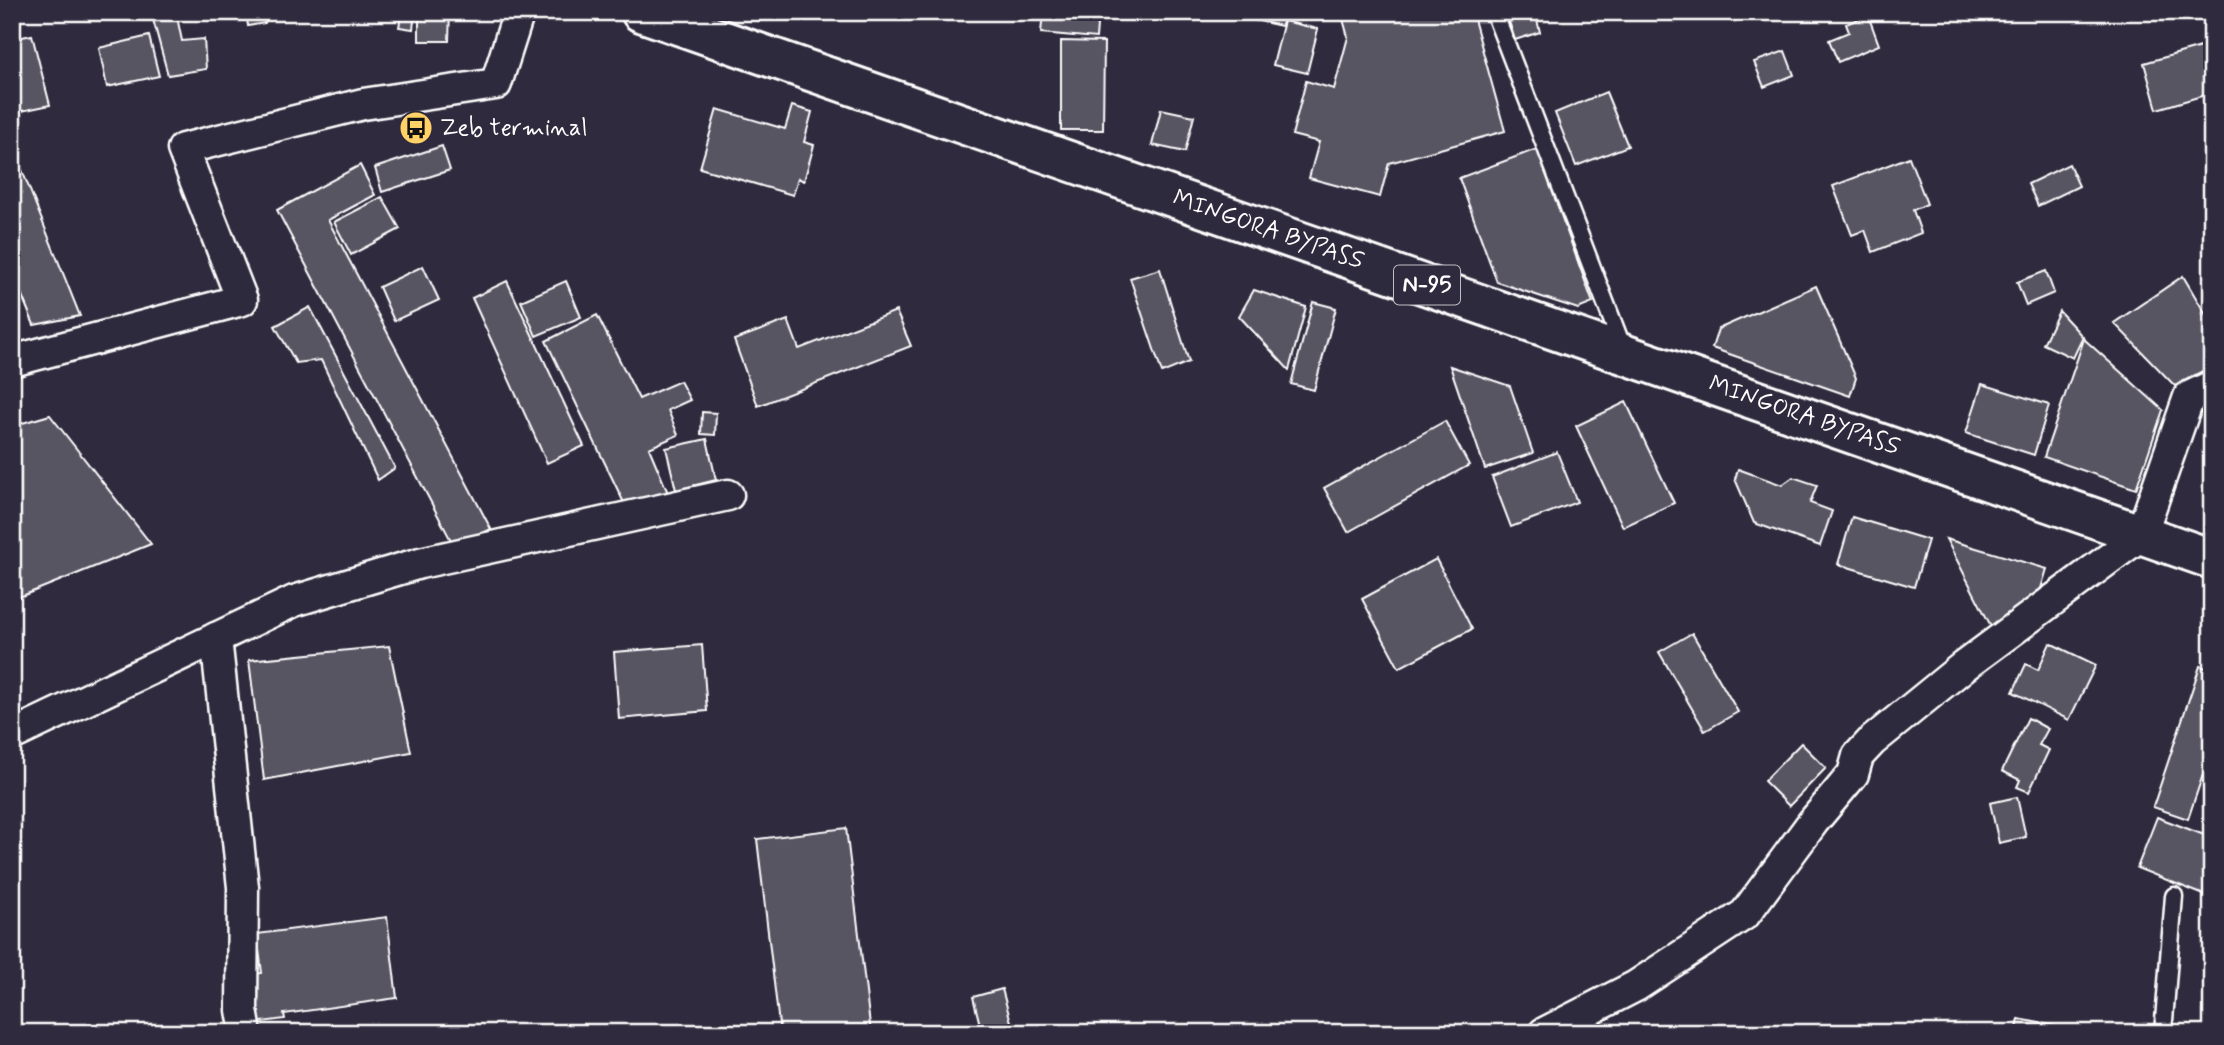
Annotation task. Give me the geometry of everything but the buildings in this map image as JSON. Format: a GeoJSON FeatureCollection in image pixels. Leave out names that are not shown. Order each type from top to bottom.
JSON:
{"type":"FeatureCollection","features":[{"type":"Feature","properties":{"kind":"highway","name":"MINGORA BYPASS"},"geometry":{"type":"LineString","coordinates":[[641,12],[2212,559]]}},
{"type":"Feature","properties":{"kind":"street"},"geometry":{"type":"LineString","coordinates":[[12,361],[242,300],[183,149],[363,104],[496,84],[519,12]]}},
{"type":"Feature","properties":{"kind":"street"},"geometry":{"type":"LineString","coordinates":[[1544,1033],[1636,986],[1745,914],[1813,822],[1853,774],[1858,756],[1871,741],[1964,666],[2141,535],[2189,397],[2212,386]]}},
{"type":"Feature","properties":{"kind":"street"},"geometry":{"type":"LineString","coordinates":[[12,735],[293,601],[420,563],[728,495]]}},
{"type":"Feature","properties":{"kind":"street"},"geometry":{"type":"LineString","coordinates":[[216,638],[243,887],[242,1010],[246,1033]]}},
{"type":"Feature","properties":{"kind":"lane"},"geometry":{"type":"LineString","coordinates":[[1494,12],[1625,354]]}},
{"type":"Feature","properties":{"kind":"lane"},"geometry":{"type":"LineString","coordinates":[[2163,1033],[2174,897]]}},
{"type":"Feature","properties":{"kind":"place","name":"Zeb terminal"},"geometry":{"type":"Point","coordinates":[416,128]}}]}
